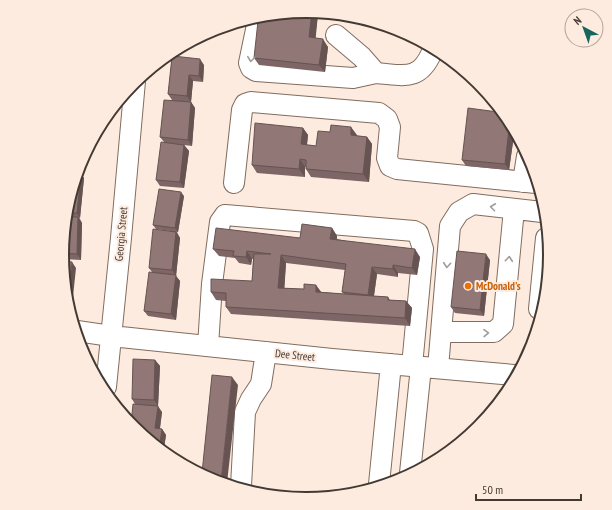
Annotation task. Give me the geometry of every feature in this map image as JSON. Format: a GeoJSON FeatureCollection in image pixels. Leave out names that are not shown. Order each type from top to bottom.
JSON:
{"type":"FeatureCollection","features":[{"type":"Feature","properties":{"kind":"street"},"geometry":{"type":"LineString","coordinates":[[257,24],[249,63],[251,68],[256,71],[353,78],[376,73],[409,75],[421,70],[429,60],[431,54]]}},
{"type":"Feature","properties":{"kind":"street"},"geometry":{"type":"LineString","coordinates":[[336,35],[362,57],[376,73]]}},
{"type":"Feature","properties":{"kind":"street","name":"Georgia Street"},"geometry":{"type":"LineString","coordinates":[[106,383],[134,92]]}},
{"type":"Feature","properties":{"kind":"street"},"geometry":{"type":"LineString","coordinates":[[234,183],[242,110],[245,104],[251,102],[379,113],[387,118],[390,127],[387,158],[390,166],[397,170],[529,182]]}},
{"type":"Feature","properties":{"kind":"street"},"geometry":{"type":"LineString","coordinates":[[423,367],[441,332],[450,226],[459,212],[473,204],[539,212]]}},
{"type":"Feature","properties":{"kind":"street"},"geometry":{"type":"LineString","coordinates":[[441,332],[494,332],[504,316],[514,209]]}},
{"type":"Feature","properties":{"kind":"street"},"geometry":{"type":"LineString","coordinates":[[208,346],[212,284],[220,222],[225,215],[414,230],[418,233],[423,249],[423,367],[411,468]]}},
{"type":"Feature","properties":{"kind":"street","name":"Dee Street"},"geometry":{"type":"LineString","coordinates":[[82,332],[266,352],[511,375]]}},
{"type":"Feature","properties":{"kind":"street"},"geometry":{"type":"LineString","coordinates":[[241,483],[246,412],[251,399],[261,384],[266,352]]}},
{"type":"Feature","properties":{"kind":"street"},"geometry":{"type":"LineString","coordinates":[[379,480],[392,364]]}},
{"type":"Feature","properties":{"kind":"building"},"geometry":{"type":"Polygon","coordinates":[[[311,18],[309,37],[323,39],[319,65],[254,58],[258,23],[275,20],[311,18]]]}},
{"type":"Feature","properties":{"kind":"building"},"geometry":{"type":"Polygon","coordinates":[[[177,56],[200,59],[199,76],[189,75],[187,96],[168,94],[172,60],[177,56]]]}},
{"type":"Feature","properties":{"kind":"building"},"geometry":{"type":"Polygon","coordinates":[[[164,100],[191,102],[188,140],[160,137],[164,100]]]}},
{"type":"Feature","properties":{"kind":"building"},"geometry":{"type":"Polygon","coordinates":[[[468,108],[494,112],[509,132],[505,164],[462,160],[468,108]]]}},
{"type":"Feature","properties":{"kind":"building"},"geometry":{"type":"Polygon","coordinates":[[[255,123],[303,128],[301,144],[316,146],[318,131],[330,132],[331,125],[351,127],[351,135],[367,137],[363,174],[306,169],[306,160],[300,159],[299,169],[252,165],[255,123]]]}},
{"type":"Feature","properties":{"kind":"building"},"geometry":{"type":"Polygon","coordinates":[[[161,142],[184,145],[180,182],[156,180],[161,142]]]}},
{"type":"Feature","properties":{"kind":"building"},"geometry":{"type":"Polygon","coordinates":[[[80,186],[77,213],[73,213],[80,186]]]}},
{"type":"Feature","properties":{"kind":"building"},"geometry":{"type":"Polygon","coordinates":[[[159,189],[181,192],[175,228],[153,225],[159,189]]]}},
{"type":"Feature","properties":{"kind":"building"},"geometry":{"type":"Polygon","coordinates":[[[72,217],[78,217],[77,254],[69,253],[72,217]]]}},
{"type":"Feature","properties":{"kind":"building"},"geometry":{"type":"Polygon","coordinates":[[[302,224],[332,228],[330,239],[415,249],[412,268],[393,265],[393,269],[372,267],[368,295],[342,292],[346,264],[281,255],[278,288],[304,289],[304,284],[316,285],[316,292],[388,297],[388,300],[406,301],[405,318],[226,307],[226,293],[211,292],[211,279],[252,281],[254,254],[271,254],[247,251],[246,257],[233,256],[234,251],[213,249],[216,228],[300,238],[302,224]]]}},
{"type":"Feature","properties":{"kind":"building"},"geometry":{"type":"Polygon","coordinates":[[[153,229],[176,232],[172,270],[149,268],[153,229]]]}},
{"type":"Feature","properties":{"kind":"building"},"geometry":{"type":"Polygon","coordinates":[[[457,251],[486,254],[480,310],[451,307],[457,251]]]}},
{"type":"Feature","properties":{"kind":"building"},"geometry":{"type":"Polygon","coordinates":[[[69,262],[72,262],[70,277],[69,262]]]}},
{"type":"Feature","properties":{"kind":"building"},"geometry":{"type":"Polygon","coordinates":[[[149,272],[176,275],[171,314],[144,311],[149,272]]]}},
{"type":"Feature","properties":{"kind":"building"},"geometry":{"type":"Polygon","coordinates":[[[133,359],[155,360],[154,400],[132,399],[133,359]]]}},
{"type":"Feature","properties":{"kind":"building"},"geometry":{"type":"Polygon","coordinates":[[[212,375],[232,377],[222,476],[202,469],[212,375]]]}},
{"type":"Feature","properties":{"kind":"building"},"geometry":{"type":"Polygon","coordinates":[[[133,404],[158,406],[155,428],[162,429],[160,442],[138,423],[132,416],[133,404]]]}},
{"type":"Feature","properties":{"kind":"place","name":"McDonald's"},"geometry":{"type":"Point","coordinates":[468,286]}}]}
